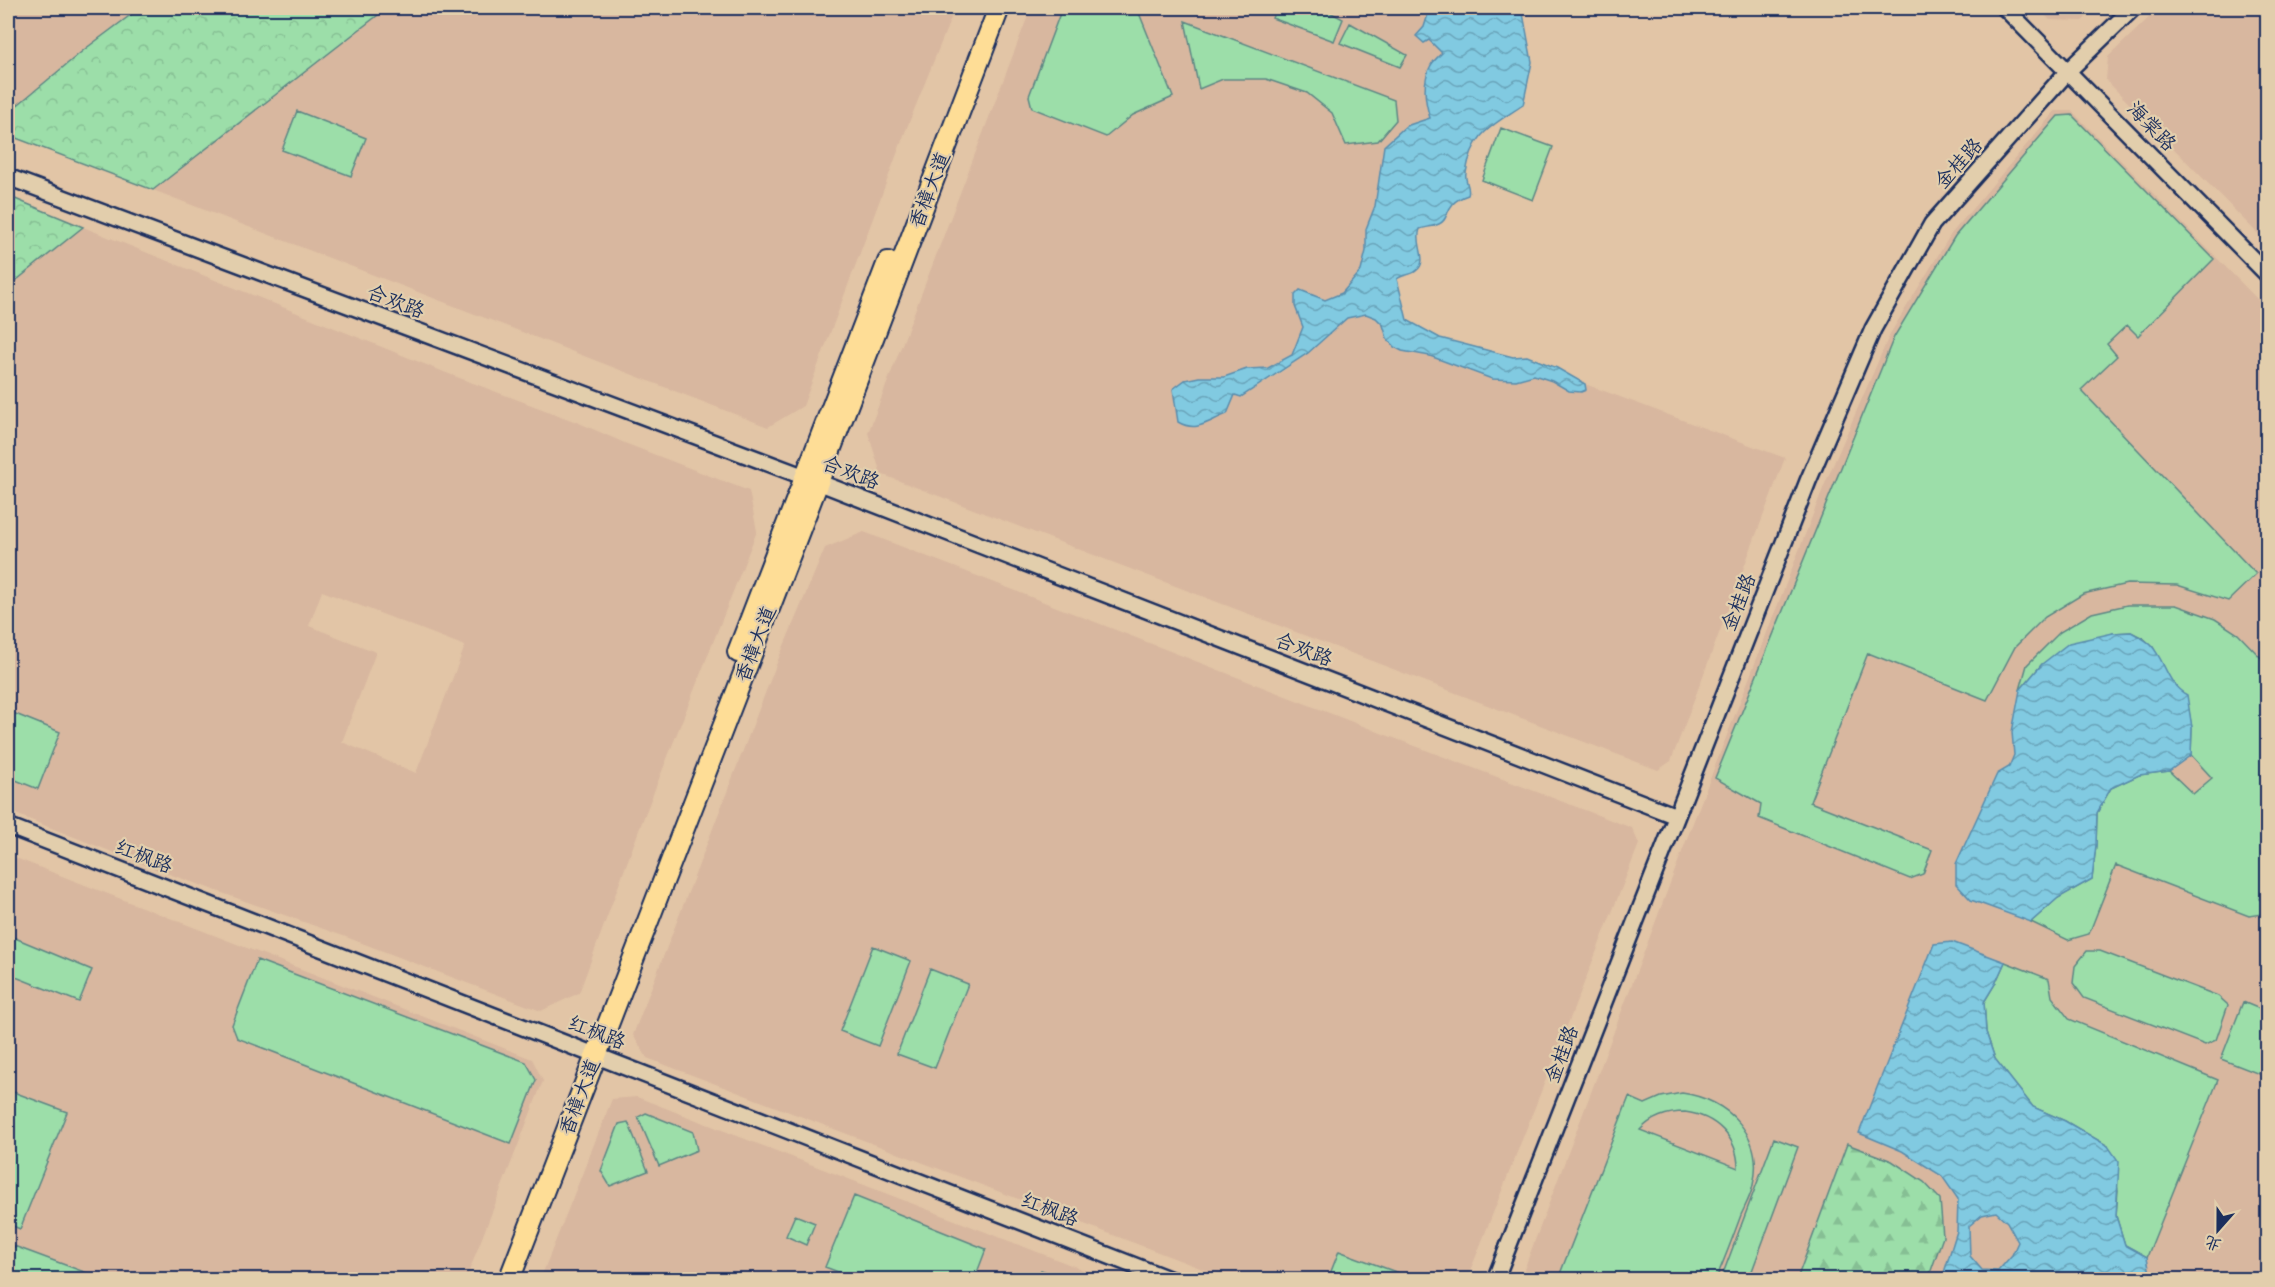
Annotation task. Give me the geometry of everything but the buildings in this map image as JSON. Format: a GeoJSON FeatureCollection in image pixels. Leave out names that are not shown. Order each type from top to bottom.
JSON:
{"type":"FeatureCollection","features":[{"type":"Feature","properties":{"kind":"main road","name":"香樟大道"},"geometry":{"type":"LineString","coordinates":[[812,480],[985,8]]}},
{"type":"Feature","properties":{"kind":"main road","name":"香樟大道"},"geometry":{"type":"LineString","coordinates":[[497,1280],[591,1052],[812,480],[999,8]]}},
{"type":"Feature","properties":{"kind":"main road","name":"香樟大道"},"geometry":{"type":"LineString","coordinates":[[509,1280],[591,1052]]}},
{"type":"Feature","properties":{"kind":"street","name":"海棠路"},"geometry":{"type":"LineString","coordinates":[[2005,8],[2069,70],[2268,275]]}},
{"type":"Feature","properties":{"kind":"street","name":"金桂路"},"geometry":{"type":"LineString","coordinates":[[1495,1280],[1809,481],[1873,329],[1932,224],[2069,70],[2133,8]]}},
{"type":"Feature","properties":{"kind":"street","name":"合欢路"},"geometry":{"type":"LineString","coordinates":[[8,177],[812,480],[1676,816]]}},
{"type":"Feature","properties":{"kind":"street","name":"红枫路"},"geometry":{"type":"LineString","coordinates":[[8,826],[1171,1280]]}},
{"type":"Feature","properties":{"kind":"shaded area"},"geometry":{"type":"Polygon","coordinates":[[[8,8],[140,8],[85,49],[8,113],[8,8]]]}},
{"type":"Feature","properties":{"kind":"shaded area"},"geometry":{"type":"Polygon","coordinates":[[[387,8],[955,8],[904,135],[803,406],[768,427],[153,190],[387,8]]]}},
{"type":"Feature","properties":{"kind":"shaded area"},"geometry":{"type":"Polygon","coordinates":[[[1031,8],[1429,8],[1424,27],[1428,39],[1442,53],[1430,66],[1427,77],[1426,105],[1431,119],[1406,126],[1399,131],[1378,181],[1375,206],[1366,229],[1366,251],[1361,271],[1342,293],[1324,300],[1300,290],[1300,319],[1303,327],[1292,355],[1268,368],[1247,369],[1223,377],[1199,377],[1185,380],[1173,389],[1199,427],[1227,414],[1235,395],[1242,397],[1286,369],[1308,353],[1347,318],[1366,314],[1376,318],[1383,325],[1387,338],[1394,347],[1413,354],[1430,356],[1481,376],[1516,380],[1534,375],[1552,381],[1569,391],[1581,392],[1585,390],[1585,384],[1785,458],[1671,761],[1658,770],[881,474],[868,433],[1031,8]]]}},
{"type":"Feature","properties":{"kind":"shaded area"},"geometry":{"type":"Polygon","coordinates":[[[2038,8],[2096,8],[2082,21],[2050,20],[2038,8]]]}},
{"type":"Feature","properties":{"kind":"shaded area"},"geometry":{"type":"Polygon","coordinates":[[[2159,8],[2267,8],[2267,243],[2106,80],[2108,57],[2159,8]]]}},
{"type":"Feature","properties":{"kind":"shaded area"},"geometry":{"type":"Polygon","coordinates":[[[2055,111],[2072,111],[2267,309],[2267,1279],[1520,1280],[1694,820],[1824,486],[1890,334],[1951,234],[2055,111]]]}},
{"type":"Feature","properties":{"kind":"shaded area"},"geometry":{"type":"Polygon","coordinates":[[[83,227],[749,491],[757,531],[642,822],[579,993],[541,1011],[346,937],[158,870],[8,811],[8,287],[83,227]],[[322,591],[309,626],[376,652],[342,742],[416,773],[465,646],[322,591]]]}},
{"type":"Feature","properties":{"kind":"shaded area"},"geometry":{"type":"Polygon","coordinates":[[[864,532],[1632,828],[1639,844],[1467,1279],[1229,1279],[647,1058],[633,1035],[778,660],[825,548],[864,532]]]}},
{"type":"Feature","properties":{"kind":"shaded area"},"geometry":{"type":"Polygon","coordinates":[[[8,855],[532,1059],[543,1081],[466,1279],[103,1279],[14,1246],[8,1262],[8,1224],[20,1229],[67,1112],[8,1090],[8,855]]]}},
{"type":"Feature","properties":{"kind":"shaded area"},"geometry":{"type":"Polygon","coordinates":[[[637,1097],[1107,1279],[540,1280],[612,1099],[637,1097]]]}},
{"type":"Feature","properties":{"kind":"green space"},"geometry":{"type":"Polygon","coordinates":[[[140,8],[387,8],[153,190],[8,135],[8,113],[85,49],[140,8]]]}},
{"type":"Feature","properties":{"kind":"green space"},"geometry":{"type":"Polygon","coordinates":[[[1062,8],[1137,8],[1173,97],[1133,115],[1106,137],[1032,108],[1029,96],[1062,8]]]}},
{"type":"Feature","properties":{"kind":"green space"},"geometry":{"type":"Polygon","coordinates":[[[1277,8],[1322,8],[1343,19],[1334,41],[1272,18],[1277,8]]]}},
{"type":"Feature","properties":{"kind":"green space"},"geometry":{"type":"Polygon","coordinates":[[[1185,21],[1394,100],[1396,120],[1378,141],[1346,145],[1332,113],[1307,93],[1266,79],[1223,79],[1199,89],[1185,21]]]}},
{"type":"Feature","properties":{"kind":"green space"},"geometry":{"type":"Polygon","coordinates":[[[1350,23],[1407,55],[1400,67],[1340,43],[1350,23]]]}},
{"type":"Feature","properties":{"kind":"green space"},"geometry":{"type":"Polygon","coordinates":[[[297,111],[366,138],[351,176],[282,150],[297,111]]]}},
{"type":"Feature","properties":{"kind":"green space"},"geometry":{"type":"Polygon","coordinates":[[[2072,115],[2214,259],[2138,336],[2127,325],[2107,344],[2117,356],[2081,390],[2256,574],[2228,601],[2177,585],[2127,584],[2083,594],[2045,617],[2015,647],[1987,700],[1868,653],[1810,802],[1932,850],[1923,874],[1910,879],[1759,818],[1761,804],[1715,778],[1894,337],[1955,236],[2058,116],[2072,115]]]}},
{"type":"Feature","properties":{"kind":"green space"},"geometry":{"type":"Polygon","coordinates":[[[1501,128],[1553,147],[1533,200],[1482,180],[1501,128]]]}},
{"type":"Feature","properties":{"kind":"green space"},"geometry":{"type":"Polygon","coordinates":[[[8,196],[83,227],[8,287],[8,196]]]}},
{"type":"Feature","properties":{"kind":"green space"},"geometry":{"type":"Polygon","coordinates":[[[2127,605],[2176,605],[2215,619],[2238,634],[2267,664],[2268,876],[2259,899],[2266,903],[2262,914],[2249,916],[2116,865],[2089,934],[2068,940],[2031,922],[2058,898],[2092,879],[2097,813],[2111,788],[2139,775],[2169,771],[2193,794],[2212,778],[2191,755],[2192,728],[2186,695],[2176,690],[2153,647],[2143,638],[2131,632],[2113,633],[2042,664],[2020,690],[2027,665],[2060,632],[2092,613],[2127,605]]]}},
{"type":"Feature","properties":{"kind":"green space"},"geometry":{"type":"Polygon","coordinates":[[[8,711],[60,732],[38,789],[8,777],[8,711]]]}},
{"type":"Feature","properties":{"kind":"green space"},"geometry":{"type":"Polygon","coordinates":[[[8,935],[92,970],[79,1002],[8,974],[8,935]]]}},
{"type":"Feature","properties":{"kind":"green space"},"geometry":{"type":"Polygon","coordinates":[[[873,946],[911,961],[878,1046],[840,1031],[873,946]]]}},
{"type":"Feature","properties":{"kind":"green space"},"geometry":{"type":"Polygon","coordinates":[[[2087,951],[2100,951],[2218,996],[2228,1005],[2216,1040],[2205,1045],[2084,998],[2073,983],[2075,966],[2087,951]]]}},
{"type":"Feature","properties":{"kind":"green space"},"geometry":{"type":"Polygon","coordinates":[[[257,960],[526,1062],[536,1080],[511,1144],[237,1038],[232,1025],[257,960]]]}},
{"type":"Feature","properties":{"kind":"green space"},"geometry":{"type":"Polygon","coordinates":[[[2005,962],[2049,979],[2052,997],[2069,1019],[2218,1080],[2147,1257],[2125,1245],[2116,1216],[2118,1190],[2108,1146],[2065,1121],[2033,1107],[1995,1059],[1986,1032],[1984,1002],[2005,962]]]}},
{"type":"Feature","properties":{"kind":"green space"},"geometry":{"type":"Polygon","coordinates":[[[930,969],[968,984],[935,1068],[897,1054],[930,969]]]}},
{"type":"Feature","properties":{"kind":"green space"},"geometry":{"type":"Polygon","coordinates":[[[2243,1002],[2267,1012],[2267,1077],[2221,1059],[2243,1002]]]}},
{"type":"Feature","properties":{"kind":"green space"},"geometry":{"type":"Polygon","coordinates":[[[8,1090],[67,1112],[20,1229],[8,1224],[8,1090]]]}},
{"type":"Feature","properties":{"kind":"green space"},"geometry":{"type":"Polygon","coordinates":[[[1682,1093],[1714,1103],[1739,1123],[1748,1136],[1753,1151],[1755,1167],[1752,1189],[1716,1279],[1558,1279],[1629,1097],[1645,1104],[1661,1097],[1682,1093]],[[1685,1112],[1666,1114],[1640,1130],[1738,1168],[1734,1147],[1723,1130],[1715,1123],[1696,1114],[1685,1112]]]}},
{"type":"Feature","properties":{"kind":"green space"},"geometry":{"type":"Polygon","coordinates":[[[646,1113],[693,1132],[697,1150],[659,1166],[638,1117],[646,1113]]]}},
{"type":"Feature","properties":{"kind":"green space"},"geometry":{"type":"Polygon","coordinates":[[[628,1122],[648,1171],[610,1186],[601,1171],[619,1124],[628,1122]]]}},
{"type":"Feature","properties":{"kind":"green space"},"geometry":{"type":"Polygon","coordinates":[[[1774,1138],[1798,1147],[1749,1279],[1721,1279],[1774,1138]]]}},
{"type":"Feature","properties":{"kind":"green space"},"geometry":{"type":"Polygon","coordinates":[[[1847,1144],[1892,1161],[1924,1182],[1940,1199],[1943,1237],[1928,1279],[1797,1279],[1847,1144]]]}},
{"type":"Feature","properties":{"kind":"green space"},"geometry":{"type":"Polygon","coordinates":[[[854,1196],[986,1249],[975,1278],[970,1280],[857,1279],[825,1267],[854,1196]]]}},
{"type":"Feature","properties":{"kind":"green space"},"geometry":{"type":"Polygon","coordinates":[[[795,1215],[815,1223],[806,1245],[786,1236],[795,1215]]]}},
{"type":"Feature","properties":{"kind":"green space"},"geometry":{"type":"Polygon","coordinates":[[[14,1246],[103,1279],[8,1279],[8,1262],[14,1246]]]}},
{"type":"Feature","properties":{"kind":"green space"},"geometry":{"type":"Polygon","coordinates":[[[1339,1251],[1404,1275],[1402,1279],[1328,1279],[1339,1251]]]}},
{"type":"Feature","properties":{"kind":"green space"},"geometry":{"type":"Polygon","coordinates":[[[1041,1270],[1066,1279],[1037,1279],[1041,1270]]]}},
{"type":"Feature","properties":{"kind":"water"},"geometry":{"type":"Polygon","coordinates":[[[1430,8],[1522,8],[1532,62],[1523,105],[1493,125],[1478,139],[1473,148],[1466,176],[1468,195],[1460,198],[1451,206],[1443,222],[1420,229],[1422,262],[1420,267],[1414,273],[1397,279],[1407,320],[1440,338],[1513,357],[1527,356],[1557,368],[1585,384],[1586,390],[1569,391],[1552,381],[1534,375],[1516,380],[1492,379],[1430,356],[1402,351],[1394,347],[1387,338],[1383,325],[1376,318],[1366,314],[1347,318],[1308,353],[1241,397],[1235,395],[1227,414],[1197,426],[1178,422],[1173,389],[1185,380],[1199,377],[1224,377],[1247,369],[1268,368],[1292,355],[1303,327],[1295,306],[1295,295],[1300,290],[1325,300],[1342,293],[1361,271],[1366,251],[1366,229],[1375,206],[1384,146],[1406,126],[1430,118],[1425,86],[1427,73],[1442,53],[1429,40],[1424,43],[1416,36],[1424,27],[1430,8]]]}},
{"type":"Feature","properties":{"kind":"water"},"geometry":{"type":"Polygon","coordinates":[[[2131,632],[2151,645],[2175,685],[2187,695],[2192,728],[2191,755],[2169,771],[2139,775],[2111,788],[2097,813],[2092,879],[2058,898],[2031,922],[1971,900],[1956,884],[1956,864],[1997,774],[2009,767],[2014,755],[2012,732],[2020,690],[2042,664],[2069,643],[2113,633],[2131,632]]]}},
{"type":"Feature","properties":{"kind":"water"},"geometry":{"type":"Polygon","coordinates":[[[1952,942],[2005,962],[1984,1002],[1986,1032],[1995,1059],[2033,1107],[2065,1121],[2108,1146],[2119,1162],[2116,1216],[2125,1245],[2147,1257],[2151,1279],[1942,1279],[1957,1231],[1958,1199],[1942,1176],[1902,1151],[1859,1133],[1934,944],[1952,942]],[[1996,1212],[1982,1215],[1969,1226],[1970,1256],[1982,1270],[1998,1271],[2012,1255],[2018,1242],[2007,1222],[1996,1212]]]}}]}
